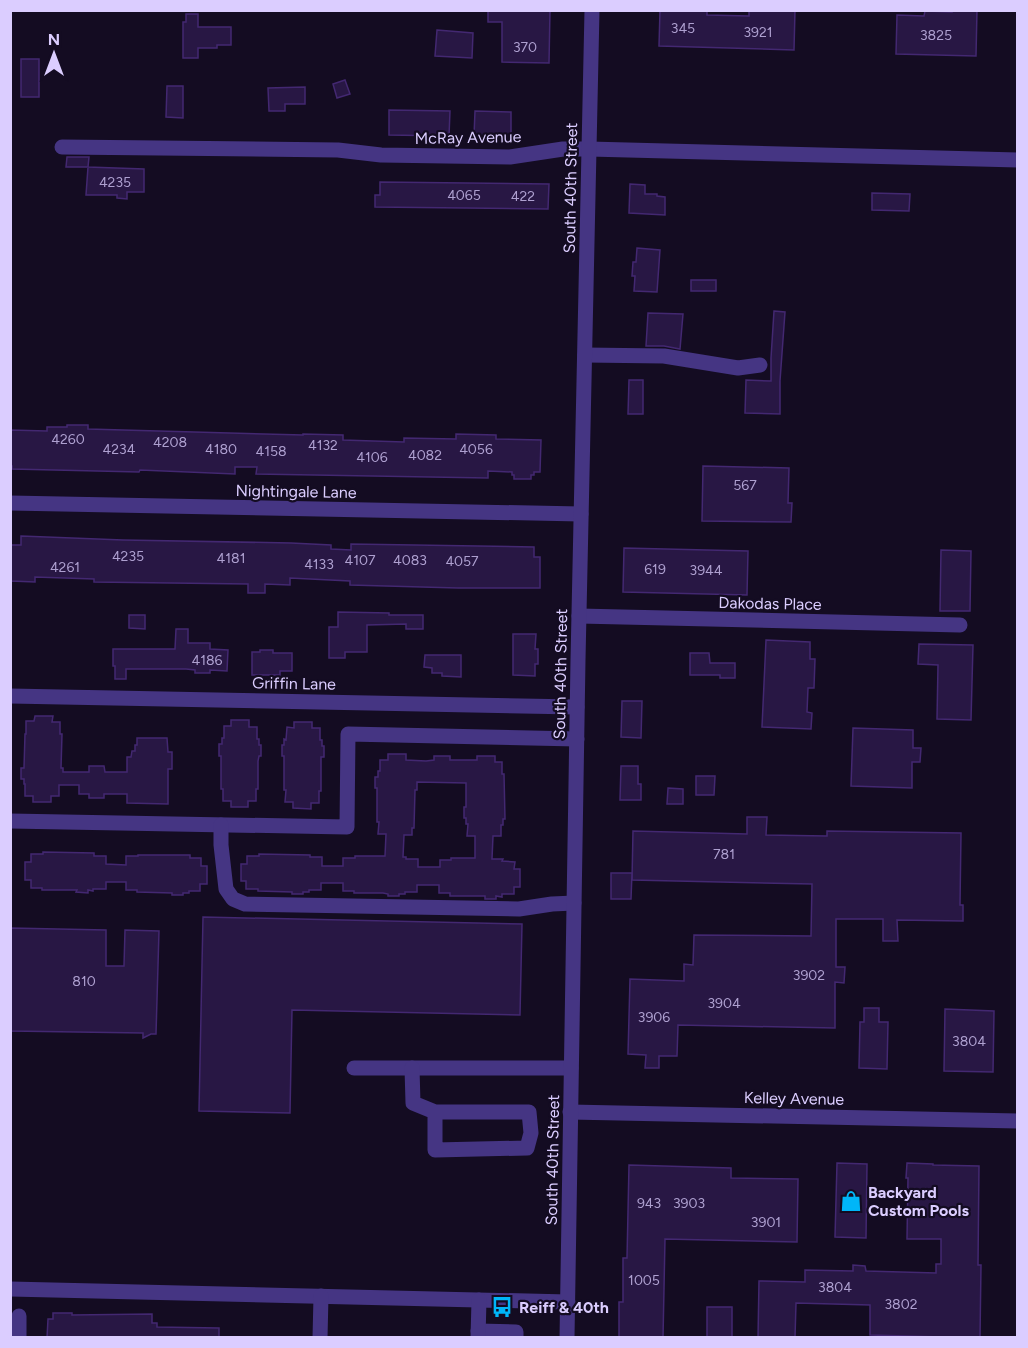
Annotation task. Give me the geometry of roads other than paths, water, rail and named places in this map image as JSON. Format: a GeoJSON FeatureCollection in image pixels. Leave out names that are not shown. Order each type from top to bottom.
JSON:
{"type":"FeatureCollection","features":[{"type":"Feature","properties":{"kind":"street","name":"South 40th Street"},"geometry":{"type":"LineString","coordinates":[[567,1338],[592,10]]}},
{"type":"Feature","properties":{"kind":"street","name":"McRay Avenue"},"geometry":{"type":"LineString","coordinates":[[62,147],[338,150],[381,155],[510,157],[563,149],[590,149],[1017,160]]}},
{"type":"Feature","properties":{"kind":"street"},"geometry":{"type":"LineString","coordinates":[[585,355],[664,356],[738,368],[760,365]]}},
{"type":"Feature","properties":{"kind":"street","name":"Nightingale Lane"},"geometry":{"type":"LineString","coordinates":[[10,503],[581,514]]}},
{"type":"Feature","properties":{"kind":"street","name":"Dakodas Place"},"geometry":{"type":"LineString","coordinates":[[579,616],[960,625]]}},
{"type":"Feature","properties":{"kind":"street","name":"Griffin Lane"},"geometry":{"type":"LineString","coordinates":[[10,696],[578,707]]}},
{"type":"Feature","properties":{"kind":"street"},"geometry":{"type":"LineString","coordinates":[[10,821],[347,827],[348,734],[577,739]]}},
{"type":"Feature","properties":{"kind":"street"},"geometry":{"type":"LineString","coordinates":[[221,825],[226,889],[233,899],[245,904],[519,909],[574,903]]}},
{"type":"Feature","properties":{"kind":"street"},"geometry":{"type":"LineString","coordinates":[[354,1068],[571,1068]]}},
{"type":"Feature","properties":{"kind":"street"},"geometry":{"type":"LineString","coordinates":[[412,1068],[413,1103],[435,1112],[529,1112],[531,1133],[527,1148],[435,1150],[435,1112]]}},
{"type":"Feature","properties":{"kind":"street","name":"Kelley Avenue"},"geometry":{"type":"LineString","coordinates":[[570,1112],[1017,1121]]}},
{"type":"Feature","properties":{"kind":"street"},"geometry":{"type":"LineString","coordinates":[[10,1288],[568,1302]]}},
{"type":"Feature","properties":{"kind":"street"},"geometry":{"type":"LineString","coordinates":[[320,1338],[321,1296]]}},
{"type":"Feature","properties":{"kind":"street"},"geometry":{"type":"LineString","coordinates":[[479,1300],[478,1334],[516,1332],[516,1338]]}},
{"type":"Feature","properties":{"kind":"street"},"geometry":{"type":"LineString","coordinates":[[19,1316],[19,1338]]}},
{"type":"Feature","properties":{"kind":"place","name":"Backyard Custom Pools"},"geometry":{"type":"Point","coordinates":[851,1201]}},
{"type":"Feature","properties":{"kind":"place","name":"Reiff & 40th"},"geometry":{"type":"Point","coordinates":[502,1307]}}]}
